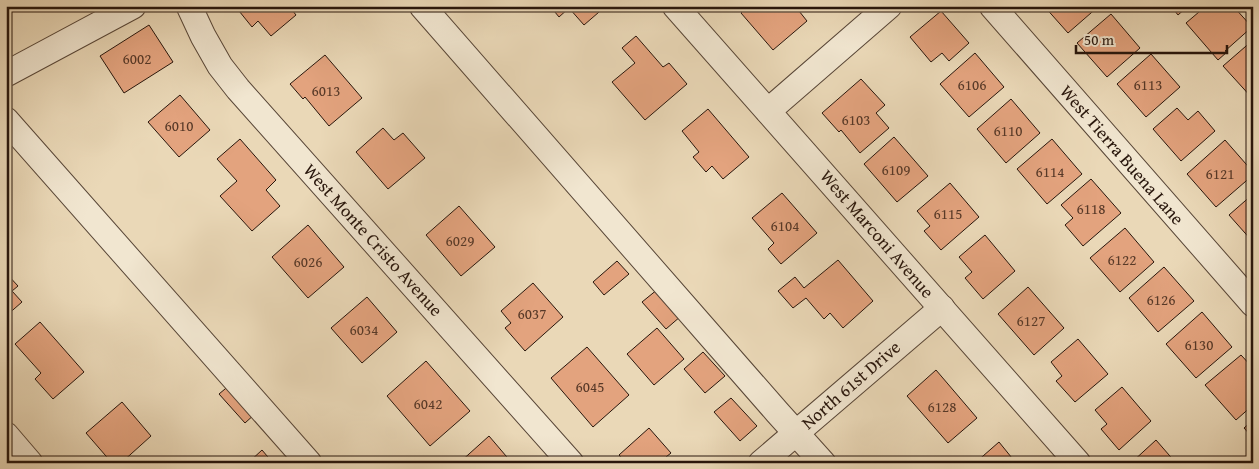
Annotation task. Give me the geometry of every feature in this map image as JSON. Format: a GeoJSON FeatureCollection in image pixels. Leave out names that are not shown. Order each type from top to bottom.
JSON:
{"type":"FeatureCollection","features":[{"type":"Feature","properties":{"kind":"street"},"geometry":{"type":"LineString","coordinates":[[6,74],[133,6]]}},
{"type":"Feature","properties":{"kind":"street","name":"West Monte Cristo Avenue"},"geometry":{"type":"LineString","coordinates":[[189,6],[220,66],[238,89],[571,463]]}},
{"type":"Feature","properties":{"kind":"street"},"geometry":{"type":"LineString","coordinates":[[422,6],[823,463]]}},
{"type":"Feature","properties":{"kind":"street","name":"West Marconi Avenue"},"geometry":{"type":"LineString","coordinates":[[675,6],[1078,463]]}},
{"type":"Feature","properties":{"kind":"street"},"geometry":{"type":"LineString","coordinates":[[768,111],[889,6]]}},
{"type":"Feature","properties":{"kind":"street","name":"West Tierra Buena Lane"},"geometry":{"type":"LineString","coordinates":[[992,6],[1253,304]]}},
{"type":"Feature","properties":{"kind":"street"},"geometry":{"type":"LineString","coordinates":[[6,120],[310,463]]}},
{"type":"Feature","properties":{"kind":"street","name":"North 61st Drive"},"geometry":{"type":"LineString","coordinates":[[761,463],[942,308]]}},
{"type":"Feature","properties":{"kind":"street"},"geometry":{"type":"LineString","coordinates":[[6,436],[30,463]]}},
{"type":"Feature","properties":{"kind":"building"},"geometry":{"type":"Polygon","coordinates":[[[6,6],[18,6],[19,8],[8,14],[6,6]]]}},
{"type":"Feature","properties":{"kind":"building"},"geometry":{"type":"Polygon","coordinates":[[[235,6],[289,6],[296,15],[271,36],[258,21],[252,27],[235,6]]]}},
{"type":"Feature","properties":{"kind":"building"},"geometry":{"type":"Polygon","coordinates":[[[550,6],[606,6],[584,25],[569,8],[559,17],[550,6]]]}},
{"type":"Feature","properties":{"kind":"building"},"geometry":{"type":"Polygon","coordinates":[[[748,6],[795,6],[807,21],[773,50],[741,13],[748,6]]]}},
{"type":"Feature","properties":{"kind":"building"},"geometry":{"type":"Polygon","coordinates":[[[1044,6],[1099,6],[1068,33],[1044,6]]]}},
{"type":"Feature","properties":{"kind":"building"},"geometry":{"type":"Polygon","coordinates":[[[1171,6],[1188,6],[1178,15],[1171,6]]]}},
{"type":"Feature","properties":{"kind":"building"},"geometry":{"type":"Polygon","coordinates":[[[1206,6],[1233,6],[1252,27],[1225,51],[1227,52],[1218,60],[1186,23],[1206,6]]]}},
{"type":"Feature","properties":{"kind":"building"},"geometry":{"type":"Polygon","coordinates":[[[941,11],[969,43],[949,61],[942,53],[931,62],[910,37],[941,11]]]}},
{"type":"Feature","properties":{"kind":"building"},"geometry":{"type":"Polygon","coordinates":[[[1111,14],[1140,48],[1107,77],[1077,43],[1111,14]]]}},
{"type":"Feature","properties":{"kind":"building"},"geometry":{"type":"Polygon","coordinates":[[[149,25],[173,62],[124,93],[100,56],[149,25]]]}},
{"type":"Feature","properties":{"kind":"building"},"geometry":{"type":"Polygon","coordinates":[[[636,36],[663,67],[669,63],[687,84],[645,120],[612,82],[635,63],[622,48],[636,36]]]}},
{"type":"Feature","properties":{"kind":"building"},"geometry":{"type":"Polygon","coordinates":[[[1253,40],[1253,99],[1223,66],[1253,40]]]}},
{"type":"Feature","properties":{"kind":"building"},"geometry":{"type":"Polygon","coordinates":[[[975,53],[1004,87],[969,117],[940,84],[975,53]]]}},
{"type":"Feature","properties":{"kind":"building"},"geometry":{"type":"Polygon","coordinates":[[[1151,54],[1180,87],[1146,117],[1117,84],[1151,54]]]}},
{"type":"Feature","properties":{"kind":"building"},"geometry":{"type":"Polygon","coordinates":[[[325,55],[362,98],[329,126],[305,97],[303,99],[290,84],[325,55]]]}},
{"type":"Feature","properties":{"kind":"building"},"geometry":{"type":"Polygon","coordinates":[[[861,79],[885,105],[876,113],[889,128],[860,153],[841,130],[839,132],[822,113],[861,79]]]}},
{"type":"Feature","properties":{"kind":"building"},"geometry":{"type":"Polygon","coordinates":[[[180,95],[210,130],[179,157],[148,122],[180,95]]]}},
{"type":"Feature","properties":{"kind":"building"},"geometry":{"type":"Polygon","coordinates":[[[1011,99],[1040,133],[1006,163],[977,129],[1011,99]]]}},
{"type":"Feature","properties":{"kind":"building"},"geometry":{"type":"Polygon","coordinates":[[[1177,108],[1188,120],[1198,111],[1215,131],[1181,161],[1153,129],[1177,108]]]}},
{"type":"Feature","properties":{"kind":"building"},"geometry":{"type":"Polygon","coordinates":[[[708,109],[749,157],[723,179],[712,166],[706,172],[693,157],[699,152],[682,131],[708,109]]]}},
{"type":"Feature","properties":{"kind":"building"},"geometry":{"type":"Polygon","coordinates":[[[383,128],[394,140],[403,133],[425,158],[388,189],[356,152],[383,128]]]}},
{"type":"Feature","properties":{"kind":"building"},"geometry":{"type":"Polygon","coordinates":[[[894,137],[928,176],[897,202],[864,164],[894,137]]]}},
{"type":"Feature","properties":{"kind":"building"},"geometry":{"type":"Polygon","coordinates":[[[240,139],[276,180],[266,190],[280,206],[252,231],[220,196],[237,181],[217,159],[240,139]]]}},
{"type":"Feature","properties":{"kind":"building"},"geometry":{"type":"Polygon","coordinates":[[[1052,139],[1082,174],[1047,204],[1017,169],[1052,139]]]}},
{"type":"Feature","properties":{"kind":"building"},"geometry":{"type":"Polygon","coordinates":[[[1225,140],[1253,172],[1253,175],[1216,207],[1187,174],[1225,140]]]}},
{"type":"Feature","properties":{"kind":"building"},"geometry":{"type":"Polygon","coordinates":[[[1091,179],[1121,213],[1083,246],[1065,225],[1073,218],[1061,205],[1091,179]]]}},
{"type":"Feature","properties":{"kind":"building"},"geometry":{"type":"Polygon","coordinates":[[[950,183],[979,217],[941,250],[924,231],[930,226],[917,211],[950,183]]]}},
{"type":"Feature","properties":{"kind":"building"},"geometry":{"type":"Polygon","coordinates":[[[782,193],[817,233],[781,264],[768,249],[774,243],[752,218],[782,193]]]}},
{"type":"Feature","properties":{"kind":"building"},"geometry":{"type":"Polygon","coordinates":[[[1253,194],[1253,242],[1229,215],[1253,194]]]}},
{"type":"Feature","properties":{"kind":"building"},"geometry":{"type":"Polygon","coordinates":[[[459,206],[495,247],[461,276],[426,235],[459,206]]]}},
{"type":"Feature","properties":{"kind":"building"},"geometry":{"type":"Polygon","coordinates":[[[308,225],[344,267],[308,298],[272,257],[308,225]]]}},
{"type":"Feature","properties":{"kind":"building"},"geometry":{"type":"Polygon","coordinates":[[[1125,228],[1154,262],[1120,292],[1090,258],[1125,228]]]}},
{"type":"Feature","properties":{"kind":"building"},"geometry":{"type":"Polygon","coordinates":[[[985,235],[1015,271],[983,299],[965,278],[972,272],[959,257],[985,235]]]}},
{"type":"Feature","properties":{"kind":"building"},"geometry":{"type":"Polygon","coordinates":[[[838,260],[873,301],[843,328],[830,313],[824,319],[806,298],[793,308],[778,291],[795,277],[804,288],[838,260]]]}},
{"type":"Feature","properties":{"kind":"building"},"geometry":{"type":"Polygon","coordinates":[[[617,261],[629,274],[604,295],[593,282],[617,261]]]}},
{"type":"Feature","properties":{"kind":"building"},"geometry":{"type":"Polygon","coordinates":[[[1164,267],[1194,301],[1158,332],[1129,298],[1164,267]]]}},
{"type":"Feature","properties":{"kind":"building"},"geometry":{"type":"Polygon","coordinates":[[[6,273],[18,286],[12,291],[22,302],[6,316],[6,273]]]}},
{"type":"Feature","properties":{"kind":"building"},"geometry":{"type":"Polygon","coordinates":[[[533,283],[563,317],[525,351],[505,328],[511,323],[501,311],[533,283]]]}},
{"type":"Feature","properties":{"kind":"building"},"geometry":{"type":"Polygon","coordinates":[[[1028,287],[1064,328],[1034,355],[998,314],[1028,287]]]}},
{"type":"Feature","properties":{"kind":"building"},"geometry":{"type":"Polygon","coordinates":[[[658,289],[681,316],[666,329],[642,302],[658,289]]]}},
{"type":"Feature","properties":{"kind":"building"},"geometry":{"type":"Polygon","coordinates":[[[367,297],[397,332],[362,363],[331,328],[367,297]]]}},
{"type":"Feature","properties":{"kind":"building"},"geometry":{"type":"Polygon","coordinates":[[[1202,312],[1232,347],[1196,378],[1166,344],[1202,312]]]}},
{"type":"Feature","properties":{"kind":"building"},"geometry":{"type":"Polygon","coordinates":[[[40,322],[84,372],[53,399],[35,379],[41,373],[15,344],[40,322]]]}},
{"type":"Feature","properties":{"kind":"building"},"geometry":{"type":"Polygon","coordinates":[[[657,328],[684,359],[654,385],[627,354],[657,328]]]}},
{"type":"Feature","properties":{"kind":"building"},"geometry":{"type":"Polygon","coordinates":[[[1078,339],[1108,374],[1075,402],[1056,381],[1062,376],[1051,362],[1078,339]]]}},
{"type":"Feature","properties":{"kind":"building"},"geometry":{"type":"Polygon","coordinates":[[[587,347],[629,395],[593,427],[551,378],[587,347]]]}},
{"type":"Feature","properties":{"kind":"building"},"geometry":{"type":"Polygon","coordinates":[[[703,352],[725,376],[705,393],[684,369],[703,352]]]}},
{"type":"Feature","properties":{"kind":"building"},"geometry":{"type":"Polygon","coordinates":[[[1241,355],[1253,368],[1253,405],[1236,420],[1205,385],[1241,355]]]}},
{"type":"Feature","properties":{"kind":"building"},"geometry":{"type":"Polygon","coordinates":[[[426,361],[470,411],[430,446],[387,396],[426,361]]]}},
{"type":"Feature","properties":{"kind":"building"},"geometry":{"type":"Polygon","coordinates":[[[936,370],[977,418],[948,443],[907,396],[936,370]]]}},
{"type":"Feature","properties":{"kind":"building"},"geometry":{"type":"Polygon","coordinates":[[[231,384],[256,413],[245,423],[219,394],[231,384]]]}},
{"type":"Feature","properties":{"kind":"building"},"geometry":{"type":"Polygon","coordinates":[[[1122,387],[1151,421],[1119,450],[1101,429],[1107,424],[1095,410],[1122,387]]]}},
{"type":"Feature","properties":{"kind":"building"},"geometry":{"type":"Polygon","coordinates":[[[731,398],[757,426],[740,441],[714,412],[731,398]]]}},
{"type":"Feature","properties":{"kind":"building"},"geometry":{"type":"Polygon","coordinates":[[[122,402],[151,436],[121,463],[112,463],[86,433],[122,402]]]}},
{"type":"Feature","properties":{"kind":"building"},"geometry":{"type":"Polygon","coordinates":[[[1253,420],[1253,438],[1244,428],[1253,420]]]}},
{"type":"Feature","properties":{"kind":"building"},"geometry":{"type":"Polygon","coordinates":[[[649,428],[671,453],[666,457],[671,463],[626,463],[619,455],[649,428]]]}},
{"type":"Feature","properties":{"kind":"building"},"geometry":{"type":"Polygon","coordinates":[[[489,436],[512,463],[459,463],[489,436]]]}},
{"type":"Feature","properties":{"kind":"building"},"geometry":{"type":"Polygon","coordinates":[[[1156,440],[1176,463],[1131,463],[1156,440]]]}},
{"type":"Feature","properties":{"kind":"building"},"geometry":{"type":"Polygon","coordinates":[[[999,442],[1016,463],[975,463],[999,442]]]}},
{"type":"Feature","properties":{"kind":"building"},"geometry":{"type":"Polygon","coordinates":[[[262,450],[273,463],[248,463],[262,450]]]}}]}
